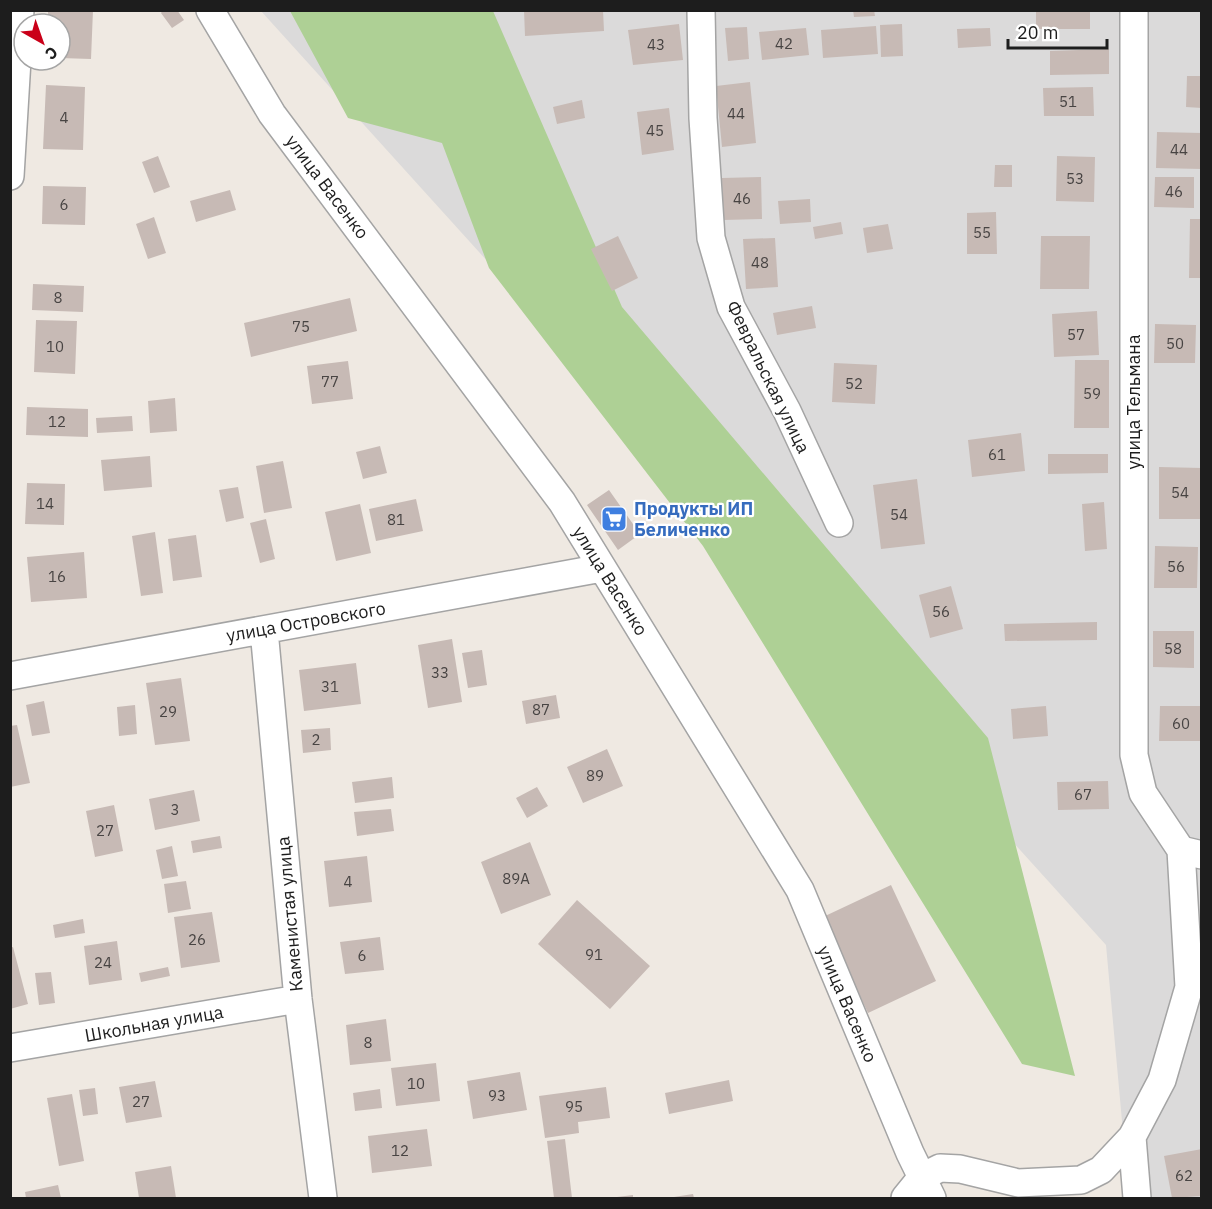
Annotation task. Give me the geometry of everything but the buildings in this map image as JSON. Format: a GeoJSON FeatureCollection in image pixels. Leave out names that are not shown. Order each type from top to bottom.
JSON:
{"type":"FeatureCollection","features":[{"type":"Feature","properties":{"kind":"street"},"geometry":{"type":"LineString","coordinates":[[10,176],[20,10]]}},
{"type":"Feature","properties":{"kind":"street","name":"улица Васенко"},"geometry":{"type":"LineString","coordinates":[[210,10],[272,114],[562,502],[800,891],[927,1188]]}},
{"type":"Feature","properties":{"kind":"street","name":"Февральская улица"},"geometry":{"type":"LineString","coordinates":[[701,10],[703,118],[711,238],[730,307],[787,411],[839,523]]}},
{"type":"Feature","properties":{"kind":"street","name":"улица Тельмана"},"geometry":{"type":"LineString","coordinates":[[1134,10],[1134,755],[1143,793],[1191,852]]}},
{"type":"Feature","properties":{"kind":"street","name":"улица Островского"},"geometry":{"type":"LineString","coordinates":[[10,676],[602,568]]}},
{"type":"Feature","properties":{"kind":"street","name":"Каменистая улица"},"geometry":{"type":"LineString","coordinates":[[264,630],[298,999],[323,1198]]}},
{"type":"Feature","properties":{"kind":"street"},"geometry":{"type":"LineString","coordinates":[[905,1198],[927,1188],[940,1168],[960,1169],[1018,1183],[1081,1180],[1101,1170],[1132,1137],[1162,1080],[1190,987],[1191,852]]}},
{"type":"Feature","properties":{"kind":"street","name":"Школьная улица"},"geometry":{"type":"LineString","coordinates":[[10,1048],[298,999]]}},
{"type":"Feature","properties":{"kind":"street"},"geometry":{"type":"LineString","coordinates":[[1132,1137],[1137,1198]]}},
{"type":"Feature","properties":{"kind":"shaded area"},"geometry":{"type":"Polygon","coordinates":[[[261,11],[1201,11],[1201,1198],[1129,1198],[1106,945],[261,11]]]}},
{"type":"Feature","properties":{"kind":"green space"},"geometry":{"type":"Polygon","coordinates":[[[290,11],[493,11],[622,307],[988,738],[1075,1076],[1022,1064],[703,546],[489,268],[442,143],[348,118],[290,11]]]}},
{"type":"Feature","properties":{"kind":"place","name":"Продукты ИП Беличенко"},"geometry":{"type":"Point","coordinates":[614,519]}}]}
